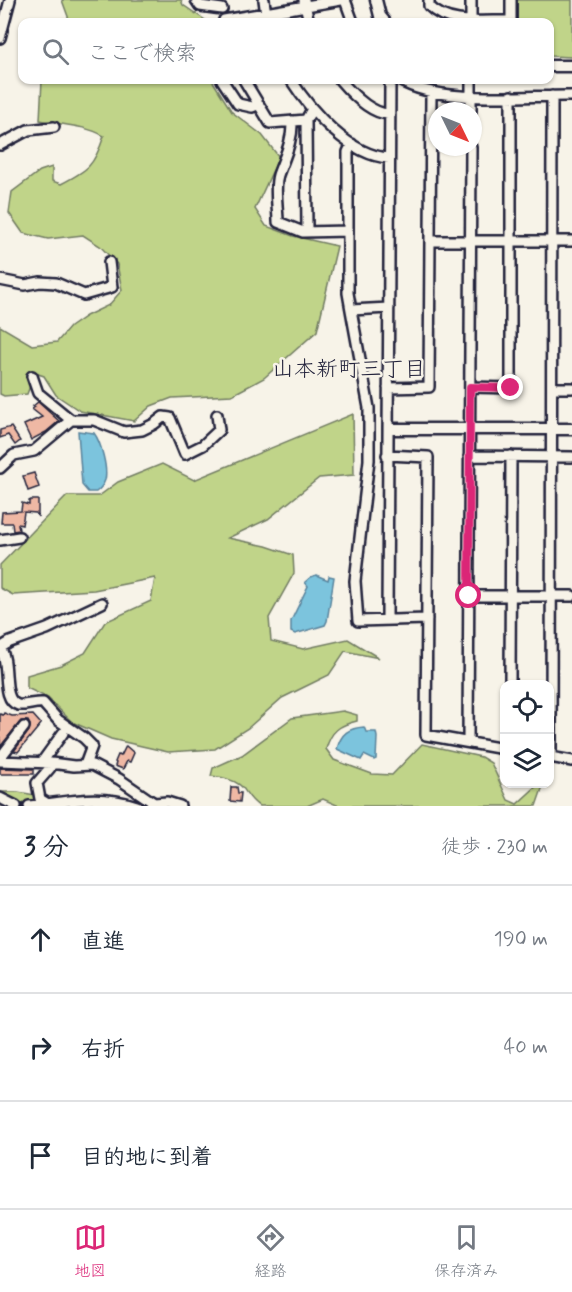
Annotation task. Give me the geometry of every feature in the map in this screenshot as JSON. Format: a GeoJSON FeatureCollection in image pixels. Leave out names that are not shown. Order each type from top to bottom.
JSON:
{"type":"FeatureCollection","features":[{"type":"Feature","properties":{"kind":"street"},"geometry":{"type":"LineString","coordinates":[[0,38],[10,0]]}},
{"type":"Feature","properties":{"kind":"street"},"geometry":{"type":"LineString","coordinates":[[196,0],[200,6],[222,5]]}},
{"type":"Feature","properties":{"kind":"street"},"geometry":{"type":"LineString","coordinates":[[264,0],[266,18],[304,3],[343,0],[351,18]]}},
{"type":"Feature","properties":{"kind":"street"},"geometry":{"type":"LineString","coordinates":[[376,0],[382,18]]}},
{"type":"Feature","properties":{"kind":"street"},"geometry":{"type":"LineString","coordinates":[[429,0],[429,6],[435,13],[446,18]]}},
{"type":"Feature","properties":{"kind":"street"},"geometry":{"type":"LineString","coordinates":[[471,0],[471,18]]}},
{"type":"Feature","properties":{"kind":"street"},"geometry":{"type":"LineString","coordinates":[[511,0],[511,18]]}},
{"type":"Feature","properties":{"kind":"street"},"geometry":{"type":"LineString","coordinates":[[304,3],[308,18]]}},
{"type":"Feature","properties":{"kind":"street"},"geometry":{"type":"LineString","coordinates":[[554,66],[572,66]]}},
{"type":"Feature","properties":{"kind":"street"},"geometry":{"type":"LineString","coordinates":[[225,84],[238,104],[252,107],[257,105]]}},
{"type":"Feature","properties":{"kind":"street"},"geometry":{"type":"LineString","coordinates":[[246,84],[270,123],[306,120]]}},
{"type":"Feature","properties":{"kind":"street"},"geometry":{"type":"LineString","coordinates":[[294,84],[312,109],[352,144],[379,157],[390,158]]}},
{"type":"Feature","properties":{"kind":"street"},"geometry":{"type":"LineString","coordinates":[[344,84],[380,114],[388,114]]}},
{"type":"Feature","properties":{"kind":"street"},"geometry":{"type":"LineString","coordinates":[[387,620],[390,84]]}},
{"type":"Feature","properties":{"kind":"street"},"geometry":{"type":"LineString","coordinates":[[406,84],[449,96],[572,96]]}},
{"type":"Feature","properties":{"kind":"street"},"geometry":{"type":"LineString","coordinates":[[471,84],[471,102]]}},
{"type":"Feature","properties":{"kind":"street"},"geometry":{"type":"LineString","coordinates":[[388,388],[429,387],[431,92]]}},
{"type":"Feature","properties":{"kind":"street"},"geometry":{"type":"LineString","coordinates":[[470,387],[511,388],[511,96]]}},
{"type":"Feature","properties":{"kind":"street"},"geometry":{"type":"LineString","coordinates":[[550,734],[553,388],[552,96]]}},
{"type":"Feature","properties":{"kind":"street"},"geometry":{"type":"LineString","coordinates":[[307,231],[306,120],[312,109]]}},
{"type":"Feature","properties":{"kind":"street"},"geometry":{"type":"LineString","coordinates":[[292,121],[284,163],[277,177],[278,222],[303,232],[348,231]]}},
{"type":"Feature","properties":{"kind":"street"},"geometry":{"type":"LineString","coordinates":[[0,145],[28,130],[54,127]]}},
{"type":"Feature","properties":{"kind":"street"},"geometry":{"type":"LineString","coordinates":[[352,144],[348,152],[348,293],[369,408],[369,460],[355,581],[358,621],[427,619]]}},
{"type":"Feature","properties":{"kind":"street"},"geometry":{"type":"LineString","coordinates":[[468,742],[471,156]]}},
{"type":"Feature","properties":{"kind":"street"},"geometry":{"type":"LineString","coordinates":[[430,241],[572,241]]}},
{"type":"Feature","properties":{"kind":"street"},"geometry":{"type":"LineString","coordinates":[[0,280],[25,285],[40,282],[56,283],[84,295],[112,287],[109,262]]}},
{"type":"Feature","properties":{"kind":"street"},"geometry":{"type":"LineString","coordinates":[[351,310],[389,308]]}},
{"type":"Feature","properties":{"kind":"street"},"geometry":{"type":"LineString","coordinates":[[32,376],[38,393],[71,420],[94,420],[124,432],[142,430],[163,417],[170,418],[185,454],[203,445],[219,430],[218,415]]}},
{"type":"Feature","properties":{"kind":"street"},"geometry":{"type":"LineString","coordinates":[[553,388],[572,388]]}},
{"type":"Feature","properties":{"kind":"street"},"geometry":{"type":"LineString","coordinates":[[0,468],[14,455],[34,451],[71,420]]}},
{"type":"Feature","properties":{"kind":"street"},"geometry":{"type":"LineString","coordinates":[[388,429],[572,429]]}},
{"type":"Feature","properties":{"kind":"street"},"geometry":{"type":"LineString","coordinates":[[387,455],[428,457],[426,735],[500,748]]}},
{"type":"Feature","properties":{"kind":"street"},"geometry":{"type":"LineString","coordinates":[[469,456],[572,457]]}},
{"type":"Feature","properties":{"kind":"street"},"geometry":{"type":"LineString","coordinates":[[510,680],[511,456]]}},
{"type":"Feature","properties":{"kind":"street"},"geometry":{"type":"LineString","coordinates":[[0,540],[19,537]]}},
{"type":"Feature","properties":{"kind":"street"},"geometry":{"type":"LineString","coordinates":[[469,596],[572,596]]}},
{"type":"Feature","properties":{"kind":"street"},"geometry":{"type":"LineString","coordinates":[[85,765],[93,746],[84,738],[58,720],[43,703],[21,706],[14,704],[8,697],[3,683],[4,653],[0,648],[102,603]]}},
{"type":"Feature","properties":{"kind":"street"},"geometry":{"type":"LineString","coordinates":[[0,760],[24,727]]}},
{"type":"Feature","properties":{"kind":"street"},"geometry":{"type":"LineString","coordinates":[[46,763],[63,733]]}},
{"type":"Feature","properties":{"kind":"street"},"geometry":{"type":"LineString","coordinates":[[554,758],[572,761]]}},
{"type":"Feature","properties":{"kind":"street"},"geometry":{"type":"LineString","coordinates":[[0,760],[85,765],[98,768],[154,802],[167,802],[180,806]]}},
{"type":"Feature","properties":{"kind":"street"},"geometry":{"type":"LineString","coordinates":[[46,763],[50,768],[37,783],[40,799],[48,804]]}},
{"type":"Feature","properties":{"kind":"street"},"geometry":{"type":"LineString","coordinates":[[0,798],[16,806]]}},
{"type":"Feature","properties":{"kind":"street"},"geometry":{"type":"LineString","coordinates":[[29,806],[80,798],[118,800],[136,806]]}},
{"type":"Feature","properties":{"kind":"green space"},"geometry":{"type":"Polygon","coordinates":[[[62,0],[181,0],[183,5],[202,18],[69,18],[62,0]]]}},
{"type":"Feature","properties":{"kind":"green space"},"geometry":{"type":"Polygon","coordinates":[[[516,0],[572,0],[572,57],[554,56],[554,18],[515,18],[516,0]]]}},
{"type":"Feature","properties":{"kind":"green space"},"geometry":{"type":"Polygon","coordinates":[[[42,84],[214,84],[232,112],[262,135],[279,157],[255,209],[266,226],[293,236],[337,246],[317,331],[264,378],[232,395],[172,398],[151,406],[134,421],[80,411],[56,395],[44,376],[35,373],[27,394],[4,396],[0,394],[0,326],[32,345],[57,342],[70,327],[109,305],[122,290],[117,264],[100,246],[83,235],[48,239],[23,233],[9,213],[12,192],[40,171],[52,167],[52,181],[61,184],[84,171],[97,154],[104,136],[81,127],[40,120],[42,84]]]}},
{"type":"Feature","properties":{"kind":"green space"},"geometry":{"type":"Polygon","coordinates":[[[353,414],[354,475],[319,478],[268,519],[228,538],[266,546],[293,555],[294,573],[269,618],[271,641],[303,649],[348,639],[379,658],[345,651],[329,675],[282,698],[248,728],[215,749],[168,752],[111,739],[72,722],[48,698],[27,688],[27,675],[61,665],[85,653],[105,622],[151,601],[155,578],[94,590],[13,595],[0,588],[0,565],[67,496],[99,496],[118,482],[162,464],[194,480],[353,414]]]}},
{"type":"Feature","properties":{"kind":"green space"},"geometry":{"type":"Polygon","coordinates":[[[343,711],[357,715],[357,721],[333,733],[326,749],[334,760],[372,774],[392,775],[422,744],[481,757],[491,763],[500,783],[500,788],[502,788],[508,800],[517,804],[535,788],[542,788],[536,806],[339,806],[323,799],[307,806],[259,806],[236,782],[211,776],[213,768],[242,755],[292,718],[343,711]]]}},
{"type":"Feature","properties":{"kind":"green space"},"geometry":{"type":"Polygon","coordinates":[[[0,792],[18,792],[98,806],[0,806],[0,792]]]}},
{"type":"Feature","properties":{"kind":"water"},"geometry":{"type":"Polygon","coordinates":[[[78,431],[94,433],[101,449],[106,475],[103,484],[96,492],[88,492],[82,485],[78,431]]]}},
{"type":"Feature","properties":{"kind":"water"},"geometry":{"type":"Polygon","coordinates":[[[316,575],[328,580],[329,576],[334,577],[327,621],[325,625],[295,634],[291,632],[291,621],[308,586],[305,582],[316,575]]]}},
{"type":"Feature","properties":{"kind":"water"},"geometry":{"type":"Polygon","coordinates":[[[364,727],[366,732],[376,732],[376,759],[364,755],[361,760],[337,749],[346,732],[364,727]]]}},
{"type":"Feature","properties":{"kind":"building"},"geometry":{"type":"Polygon","coordinates":[[[38,402],[59,421],[46,432],[31,440],[24,425],[42,417],[32,409],[38,402]]]}},
{"type":"Feature","properties":{"kind":"building"},"geometry":{"type":"Polygon","coordinates":[[[11,427],[20,441],[15,445],[8,435],[0,438],[0,430],[11,427]]]}},
{"type":"Feature","properties":{"kind":"building"},"geometry":{"type":"Polygon","coordinates":[[[34,473],[39,487],[28,491],[23,476],[34,473]]]}},
{"type":"Feature","properties":{"kind":"building"},"geometry":{"type":"Polygon","coordinates":[[[31,500],[38,500],[38,517],[36,513],[24,512],[22,525],[18,524],[19,530],[13,531],[12,523],[1,523],[2,512],[21,511],[22,503],[29,505],[31,500]]]}},
{"type":"Feature","properties":{"kind":"building"},"geometry":{"type":"Polygon","coordinates":[[[0,714],[12,716],[33,715],[41,724],[18,752],[14,751],[29,731],[30,725],[28,721],[21,721],[0,747],[0,714]]]}},
{"type":"Feature","properties":{"kind":"building"},"geometry":{"type":"Polygon","coordinates":[[[126,746],[134,753],[130,762],[127,761],[123,769],[115,766],[115,762],[126,746]]]}},
{"type":"Feature","properties":{"kind":"building"},"geometry":{"type":"Polygon","coordinates":[[[0,768],[34,769],[34,774],[0,774],[0,768]]]}},
{"type":"Feature","properties":{"kind":"building"},"geometry":{"type":"Polygon","coordinates":[[[231,787],[237,787],[238,793],[241,793],[240,802],[230,801],[231,787]]]}},
{"type":"Feature","properties":{"kind":"district","name":"山本新町三丁目"},"geometry":{"type":"Point","coordinates":[349,370]}},
{"type":"Feature","properties":{"kind":"route"},"geometry":{"type":"LineString","coordinates":[[469,596],[470,387],[511,388]]}}]}
